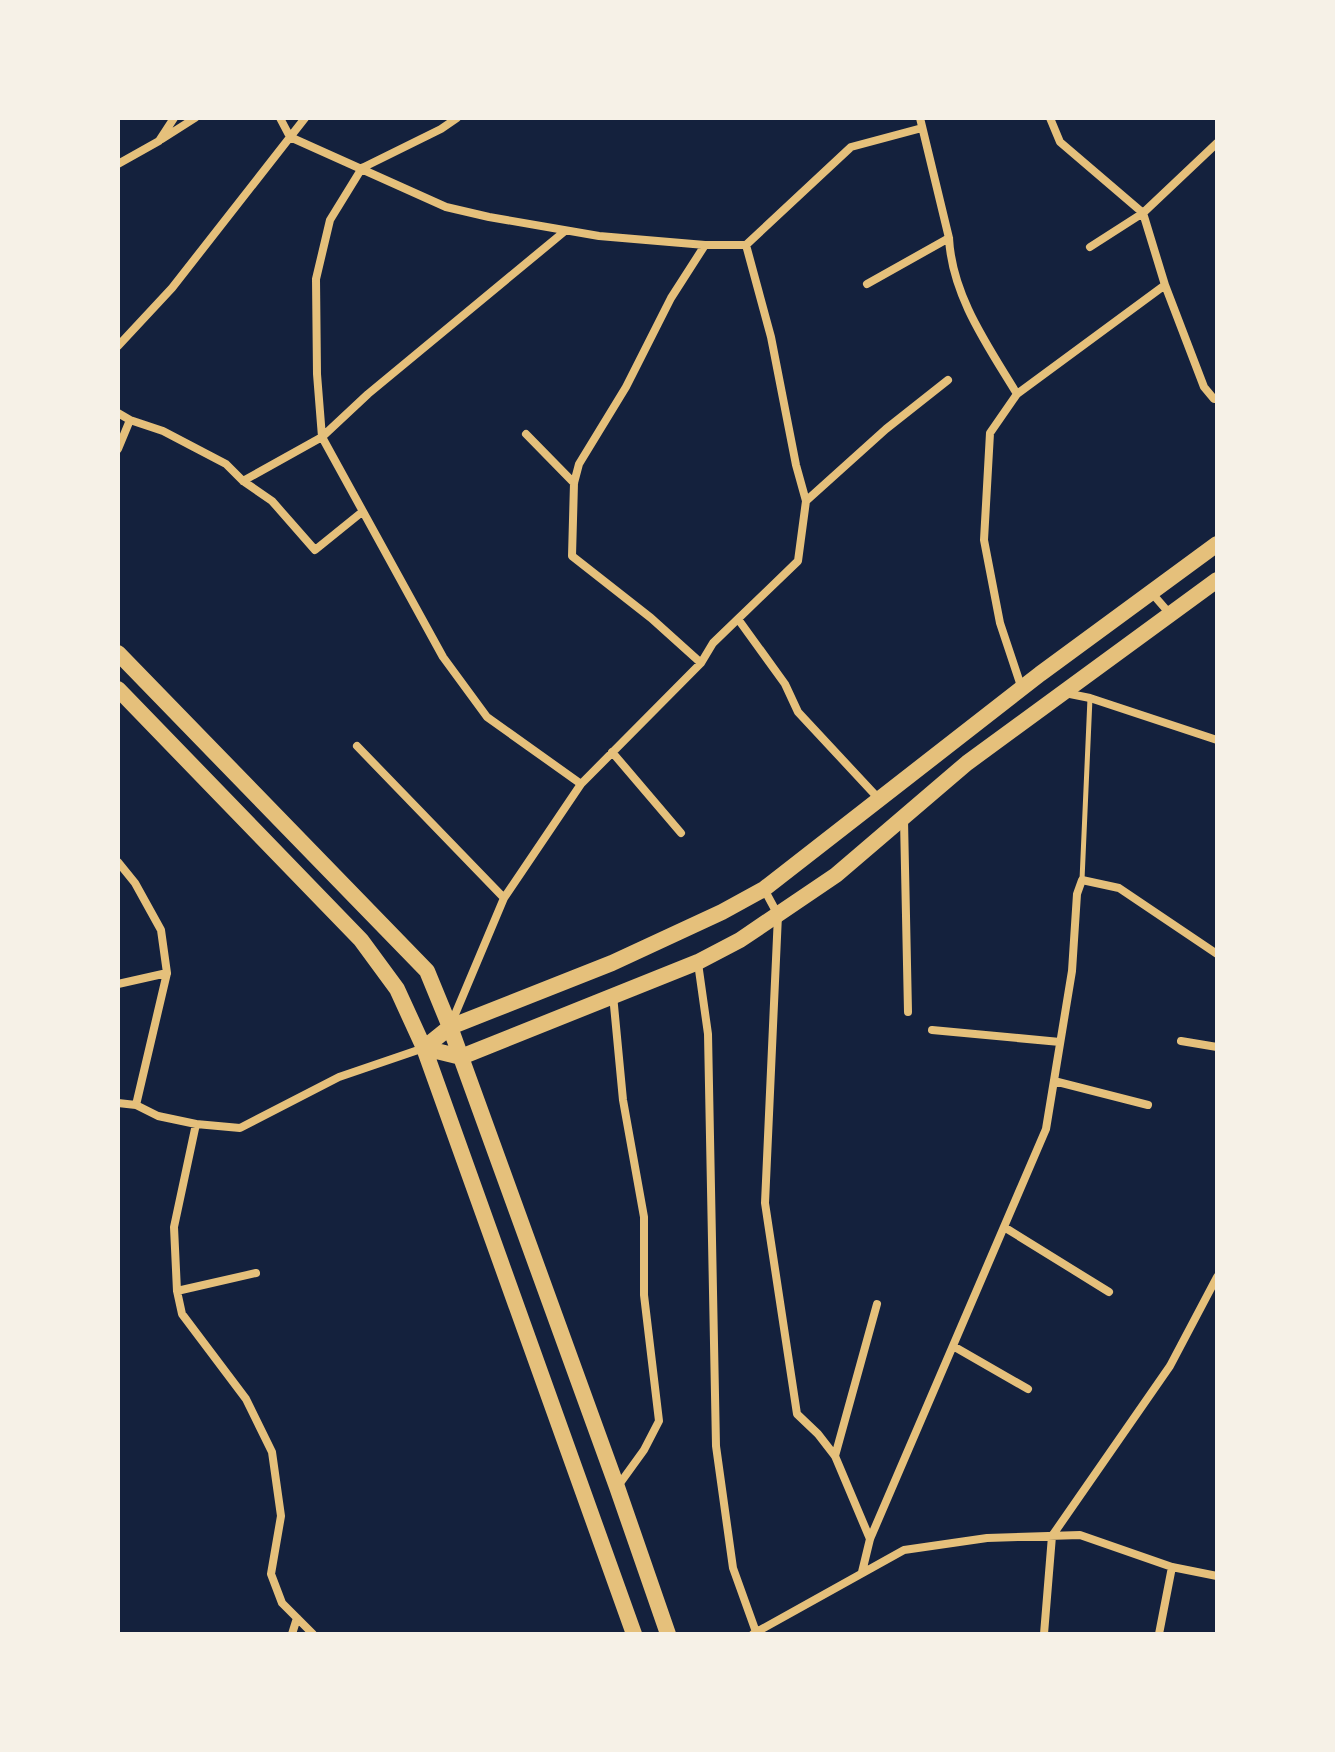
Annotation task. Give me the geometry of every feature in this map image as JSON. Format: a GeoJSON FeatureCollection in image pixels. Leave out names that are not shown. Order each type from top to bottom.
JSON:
{"type":"FeatureCollection","features":[{"type":"Feature","properties":{"kind":"main road"},"geometry":{"type":"LineString","coordinates":[[424,1048],[450,1027],[612,963],[764,889],[1150,591],[1217,544]]}},
{"type":"Feature","properties":{"kind":"main road"},"geometry":{"type":"LineString","coordinates":[[424,1048],[461,1057],[698,962],[740,940],[836,875],[904,815],[1027,717],[1217,580]]}},
{"type":"Feature","properties":{"kind":"main road"},"geometry":{"type":"LineString","coordinates":[[118,653],[427,971],[461,1057],[668,1634]]}},
{"type":"Feature","properties":{"kind":"main road"},"geometry":{"type":"LineString","coordinates":[[118,689],[361,940],[397,989],[424,1048],[634,1634]]}},
{"type":"Feature","properties":{"kind":"street"},"geometry":{"type":"LineString","coordinates":[[159,141],[174,118]]}},
{"type":"Feature","properties":{"kind":"street"},"geometry":{"type":"LineString","coordinates":[[118,164],[195,118]]}},
{"type":"Feature","properties":{"kind":"street"},"geometry":{"type":"LineString","coordinates":[[280,118],[290,137],[446,207],[565,231],[705,245],[746,245],[851,147],[921,123],[949,238],[950,257],[973,324],[1017,394]]}},
{"type":"Feature","properties":{"kind":"street"},"geometry":{"type":"LineString","coordinates":[[118,346],[172,288],[192,258],[305,118]]}},
{"type":"Feature","properties":{"kind":"street"},"geometry":{"type":"LineString","coordinates":[[457,118],[362,168],[330,220],[316,279],[317,374],[322,437],[443,657],[487,717],[581,784]]}},
{"type":"Feature","properties":{"kind":"street"},"geometry":{"type":"LineString","coordinates":[[1050,118],[1060,142],[1143,213],[1165,285],[1204,387],[1215,399]]}},
{"type":"Feature","properties":{"kind":"street"},"geometry":{"type":"LineString","coordinates":[[1090,247],[1143,213],[1217,143]]}},
{"type":"Feature","properties":{"kind":"street"},"geometry":{"type":"LineString","coordinates":[[243,481],[322,437],[368,394],[565,231]]}},
{"type":"Feature","properties":{"kind":"street"},"geometry":{"type":"LineString","coordinates":[[867,284],[949,238]]}},
{"type":"Feature","properties":{"kind":"street"},"geometry":{"type":"LineString","coordinates":[[701,663],[651,618],[572,556],[574,483],[579,464],[626,387],[671,298],[705,245]]}},
{"type":"Feature","properties":{"kind":"street"},"geometry":{"type":"LineString","coordinates":[[450,1027],[504,898],[581,784],[701,663],[713,643],[798,561],[806,501],[771,337],[746,245]]}},
{"type":"Feature","properties":{"kind":"street"},"geometry":{"type":"LineString","coordinates":[[1022,689],[1000,623],[984,540],[990,433],[1017,394],[1165,285]]}},
{"type":"Feature","properties":{"kind":"street"},"geometry":{"type":"LineString","coordinates":[[806,501],[886,429],[948,380]]}},
{"type":"Feature","properties":{"kind":"street"},"geometry":{"type":"LineString","coordinates":[[118,413],[163,431],[226,464],[243,481],[272,501],[315,550],[362,512]]}},
{"type":"Feature","properties":{"kind":"street"},"geometry":{"type":"LineString","coordinates":[[118,449],[130,420]]}},
{"type":"Feature","properties":{"kind":"street"},"geometry":{"type":"LineString","coordinates":[[526,434],[574,483]]}},
{"type":"Feature","properties":{"kind":"street"},"geometry":{"type":"LineString","coordinates":[[1150,591],[1170,615]]}},
{"type":"Feature","properties":{"kind":"street"},"geometry":{"type":"LineString","coordinates":[[738,619],[785,684],[798,712],[879,799]]}},
{"type":"Feature","properties":{"kind":"street"},"geometry":{"type":"LineString","coordinates":[[1065,692],[1217,740]]}},
{"type":"Feature","properties":{"kind":"street"},"geometry":{"type":"LineString","coordinates":[[357,746],[504,898]]}},
{"type":"Feature","properties":{"kind":"street"},"geometry":{"type":"LineString","coordinates":[[612,752],[681,833]]}},
{"type":"Feature","properties":{"kind":"street"},"geometry":{"type":"LineString","coordinates":[[904,815],[908,1012]]}},
{"type":"Feature","properties":{"kind":"street"},"geometry":{"type":"LineString","coordinates":[[118,862],[135,883],[161,930],[167,973],[136,1105]]}},
{"type":"Feature","properties":{"kind":"street"},"geometry":{"type":"LineString","coordinates":[[862,1572],[870,1539],[1046,1129],[1072,971],[1077,894],[1082,880],[1119,888],[1217,954]]}},
{"type":"Feature","properties":{"kind":"street"},"geometry":{"type":"LineString","coordinates":[[764,889],[778,915],[765,1203],[797,1414],[835,1456],[870,1539]]}},
{"type":"Feature","properties":{"kind":"street"},"geometry":{"type":"LineString","coordinates":[[698,962],[708,1034],[716,1446],[733,1568],[754,1633],[904,1550],[987,1538],[1080,1535],[1172,1567],[1217,1576]]}},
{"type":"Feature","properties":{"kind":"street"},"geometry":{"type":"LineString","coordinates":[[118,984],[167,973]]}},
{"type":"Feature","properties":{"kind":"street"},"geometry":{"type":"LineString","coordinates":[[613,994],[623,1100],[644,1217],[644,1295],[659,1421],[644,1450],[617,1487]]}},
{"type":"Feature","properties":{"kind":"street"},"geometry":{"type":"LineString","coordinates":[[932,1030],[1060,1042]]}},
{"type":"Feature","properties":{"kind":"street"},"geometry":{"type":"LineString","coordinates":[[1181,1041],[1217,1047]]}},
{"type":"Feature","properties":{"kind":"street"},"geometry":{"type":"LineString","coordinates":[[118,1103],[136,1105],[158,1116],[196,1124],[240,1128],[339,1077],[424,1048]]}},
{"type":"Feature","properties":{"kind":"street"},"geometry":{"type":"LineString","coordinates":[[1054,1081],[1148,1105]]}},
{"type":"Feature","properties":{"kind":"street"},"geometry":{"type":"LineString","coordinates":[[196,1124],[174,1227],[177,1291],[182,1314],[246,1399],[272,1452],[281,1516],[271,1574],[282,1603],[313,1634]]}},
{"type":"Feature","properties":{"kind":"street"},"geometry":{"type":"LineString","coordinates":[[1004,1227],[1109,1292]]}},
{"type":"Feature","properties":{"kind":"street"},"geometry":{"type":"LineString","coordinates":[[177,1291],[256,1273]]}},
{"type":"Feature","properties":{"kind":"street"},"geometry":{"type":"LineString","coordinates":[[1044,1634],[1052,1536],[1170,1366],[1217,1277]]}},
{"type":"Feature","properties":{"kind":"street"},"geometry":{"type":"LineString","coordinates":[[835,1456],[877,1304]]}},
{"type":"Feature","properties":{"kind":"street"},"geometry":{"type":"LineString","coordinates":[[953,1346],[1028,1389]]}},
{"type":"Feature","properties":{"kind":"street"},"geometry":{"type":"LineString","coordinates":[[1159,1634],[1172,1567]]}},
{"type":"Feature","properties":{"kind":"street"},"geometry":{"type":"LineString","coordinates":[[292,1634],[297,1618]]}},
{"type":"Feature","properties":{"kind":"lane"},"geometry":{"type":"LineString","coordinates":[[1082,880],[1090,698]]}}]}
